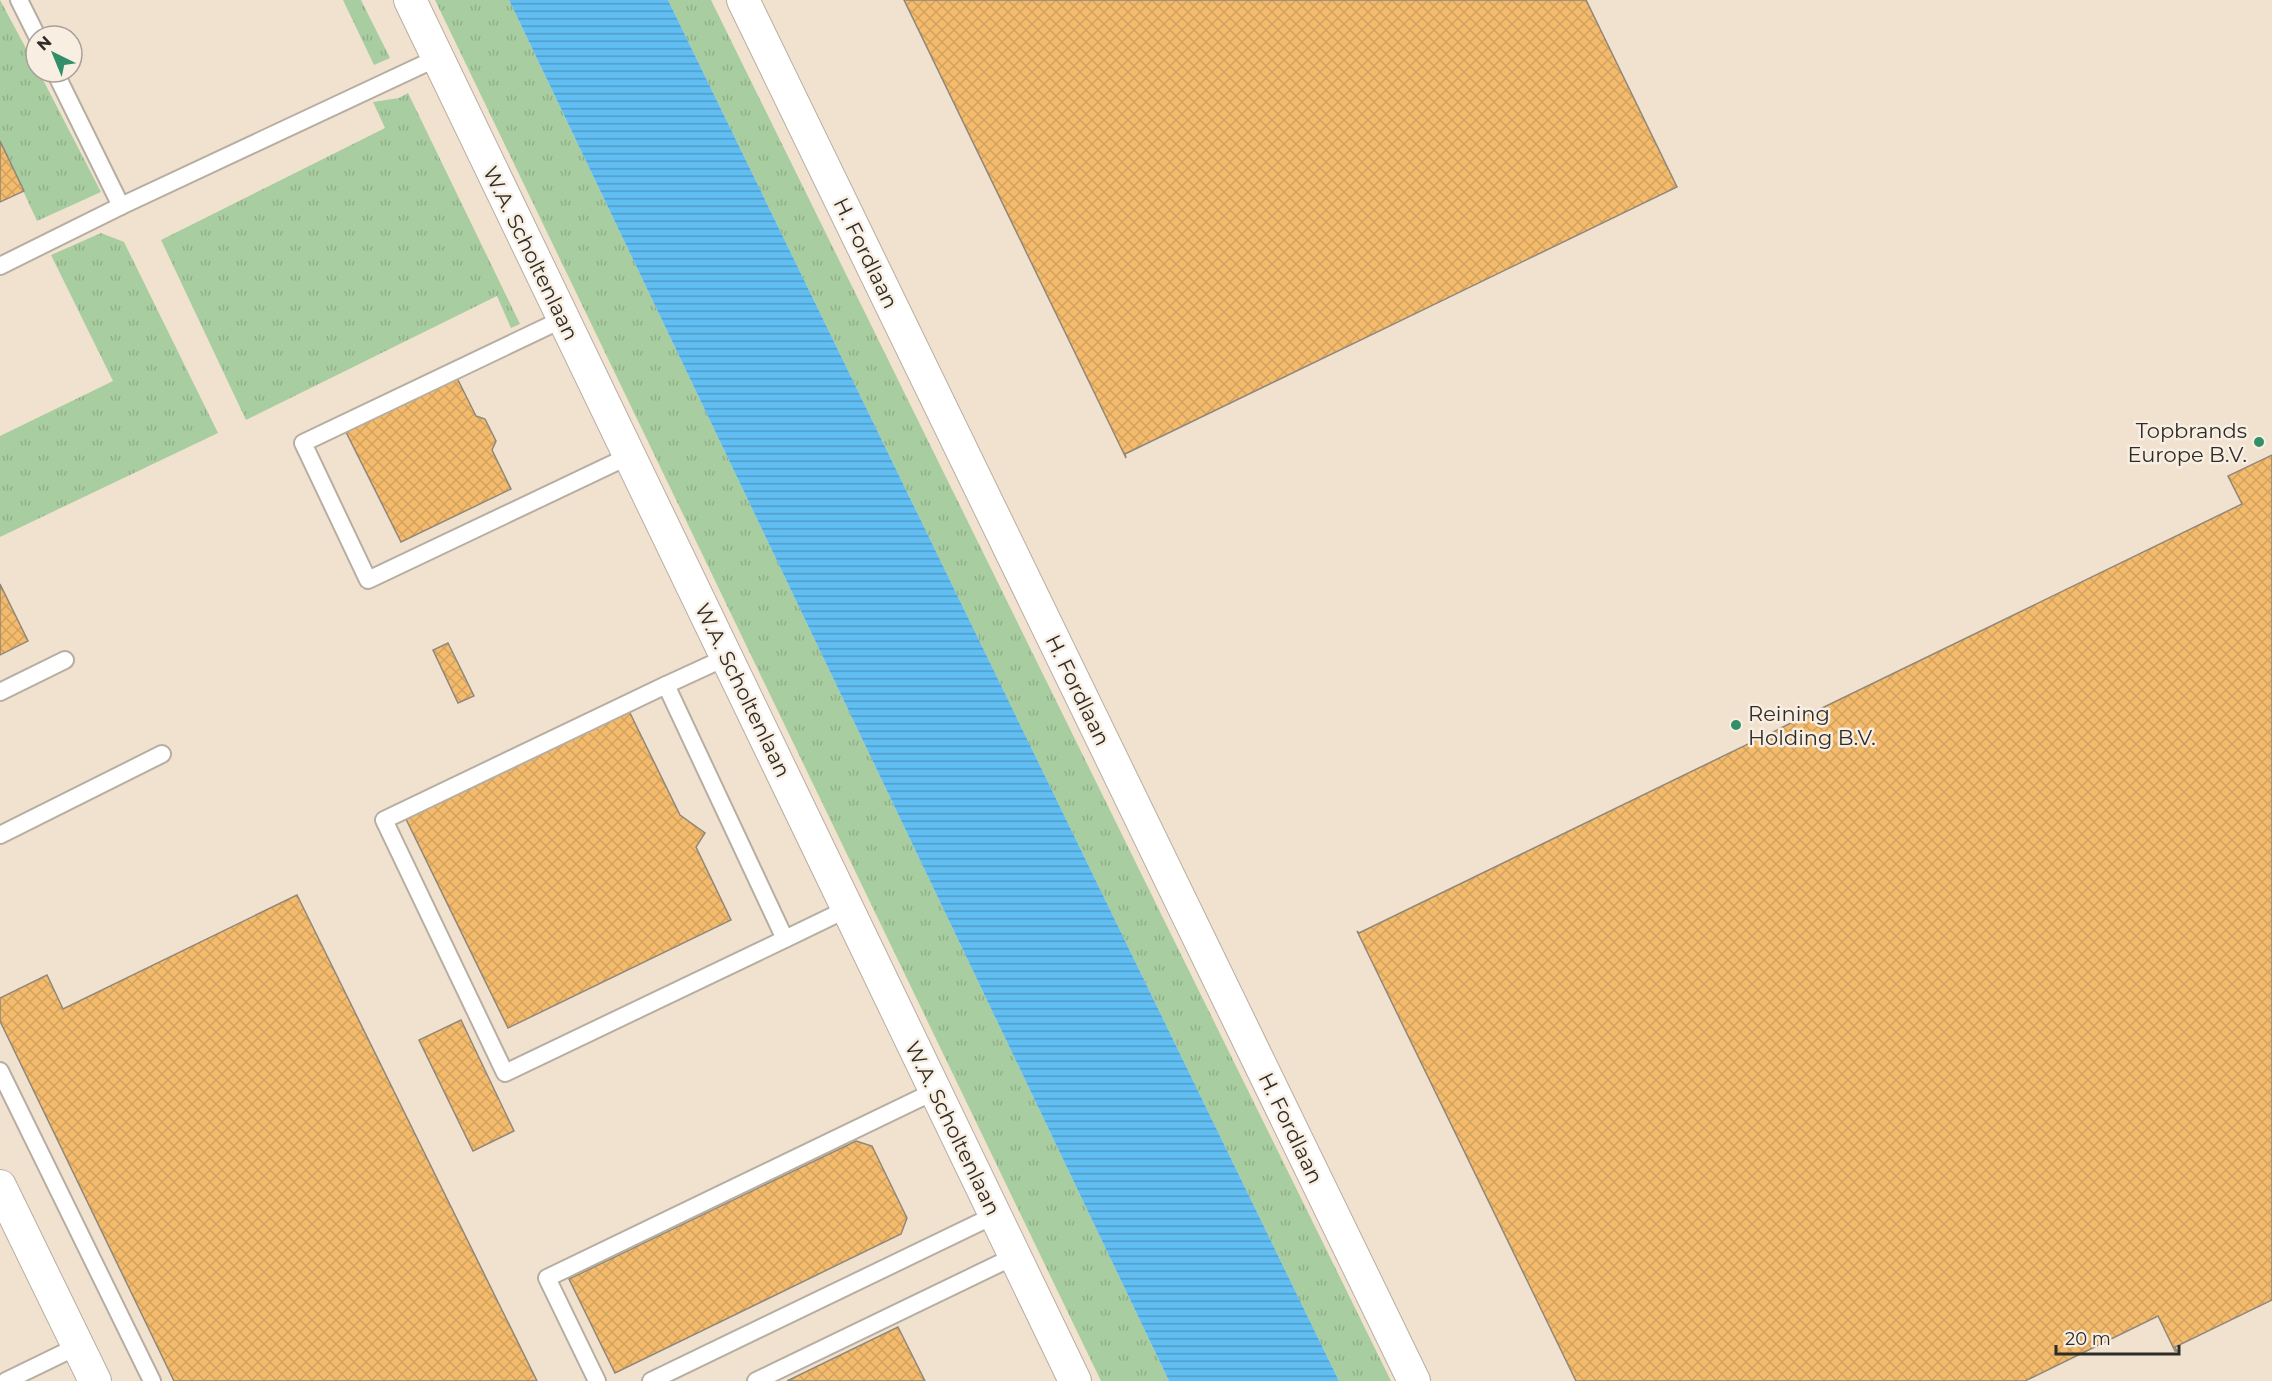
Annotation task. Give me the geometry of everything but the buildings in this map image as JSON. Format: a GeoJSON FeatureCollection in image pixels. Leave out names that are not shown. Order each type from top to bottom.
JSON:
{"type":"FeatureCollection","features":[{"type":"Feature","properties":{"kind":"street","name":"W.A. Scholtenlaan"},"geometry":{"type":"LineString","coordinates":[[410,0],[1075,1381]]}},
{"type":"Feature","properties":{"kind":"street","name":"H. Fordlaan"},"geometry":{"type":"LineString","coordinates":[[742,0],[1414,1381]]}},
{"type":"Feature","properties":{"kind":"street"},"geometry":{"type":"LineString","coordinates":[[0,1186],[95,1381]]}},
{"type":"Feature","properties":{"kind":"lane"},"geometry":{"type":"LineString","coordinates":[[19,0],[31,24]]}},
{"type":"Feature","properties":{"kind":"lane"},"geometry":{"type":"LineString","coordinates":[[0,266],[121,206],[437,58]]}},
{"type":"Feature","properties":{"kind":"lane"},"geometry":{"type":"LineString","coordinates":[[61,84],[121,206]]}},
{"type":"Feature","properties":{"kind":"lane"},"geometry":{"type":"LineString","coordinates":[[563,319],[303,443],[363,570],[368,580],[629,456]]}},
{"type":"Feature","properties":{"kind":"lane"},"geometry":{"type":"LineString","coordinates":[[727,657],[384,820],[505,1073],[847,909]]}},
{"type":"Feature","properties":{"kind":"lane"},"geometry":{"type":"LineString","coordinates":[[0,693],[65,660]]}},
{"type":"Feature","properties":{"kind":"lane"},"geometry":{"type":"LineString","coordinates":[[666,685],[785,939]]}},
{"type":"Feature","properties":{"kind":"lane"},"geometry":{"type":"LineString","coordinates":[[0,835],[162,754]]}},
{"type":"Feature","properties":{"kind":"lane"},"geometry":{"type":"LineString","coordinates":[[0,1071],[152,1381]]}},
{"type":"Feature","properties":{"kind":"lane"},"geometry":{"type":"LineString","coordinates":[[597,1381],[547,1278],[935,1091]]}},
{"type":"Feature","properties":{"kind":"lane"},"geometry":{"type":"LineString","coordinates":[[651,1381],[995,1215]]}},
{"type":"Feature","properties":{"kind":"lane"},"geometry":{"type":"LineString","coordinates":[[756,1381],[1015,1256]]}},
{"type":"Feature","properties":{"kind":"lane"},"geometry":{"type":"LineString","coordinates":[[6,1381],[78,1346]]}},
{"type":"Feature","properties":{"kind":"shaded area"},"geometry":{"type":"Polygon","coordinates":[[[0,0],[2272,0],[2272,1381],[0,1381],[0,0]]]}},
{"type":"Feature","properties":{"kind":"green space"},"geometry":{"type":"Polygon","coordinates":[[[0,0],[24,45],[24,84],[45,84],[101,192],[37,221],[0,141],[0,0]]]}},
{"type":"Feature","properties":{"kind":"green space"},"geometry":{"type":"Polygon","coordinates":[[[343,0],[361,0],[390,58],[374,65],[343,0]]]}},
{"type":"Feature","properties":{"kind":"green space"},"geometry":{"type":"Polygon","coordinates":[[[435,0],[509,0],[1169,1381],[1101,1381],[435,0]]]}},
{"type":"Feature","properties":{"kind":"green space"},"geometry":{"type":"Polygon","coordinates":[[[668,0],[711,0],[1391,1381],[1339,1381],[668,0]]]}},
{"type":"Feature","properties":{"kind":"green space"},"geometry":{"type":"Polygon","coordinates":[[[408,93],[520,324],[511,328],[497,296],[246,420],[161,240],[385,128],[373,102],[399,98],[408,93]]]}},
{"type":"Feature","properties":{"kind":"green space"},"geometry":{"type":"Polygon","coordinates":[[[101,233],[124,242],[218,433],[0,537],[0,436],[113,381],[51,255],[101,233]]]}},
{"type":"Feature","properties":{"kind":"water"},"geometry":{"type":"Polygon","coordinates":[[[509,0],[668,0],[1339,1381],[1169,1381],[509,0]]]}},
{"type":"Feature","properties":{"kind":"place","name":"Topbrands Europe B.V."},"geometry":{"type":"Point","coordinates":[2259,442]}},
{"type":"Feature","properties":{"kind":"place","name":"Reining Holding B.V."},"geometry":{"type":"Point","coordinates":[1736,725]}}]}
